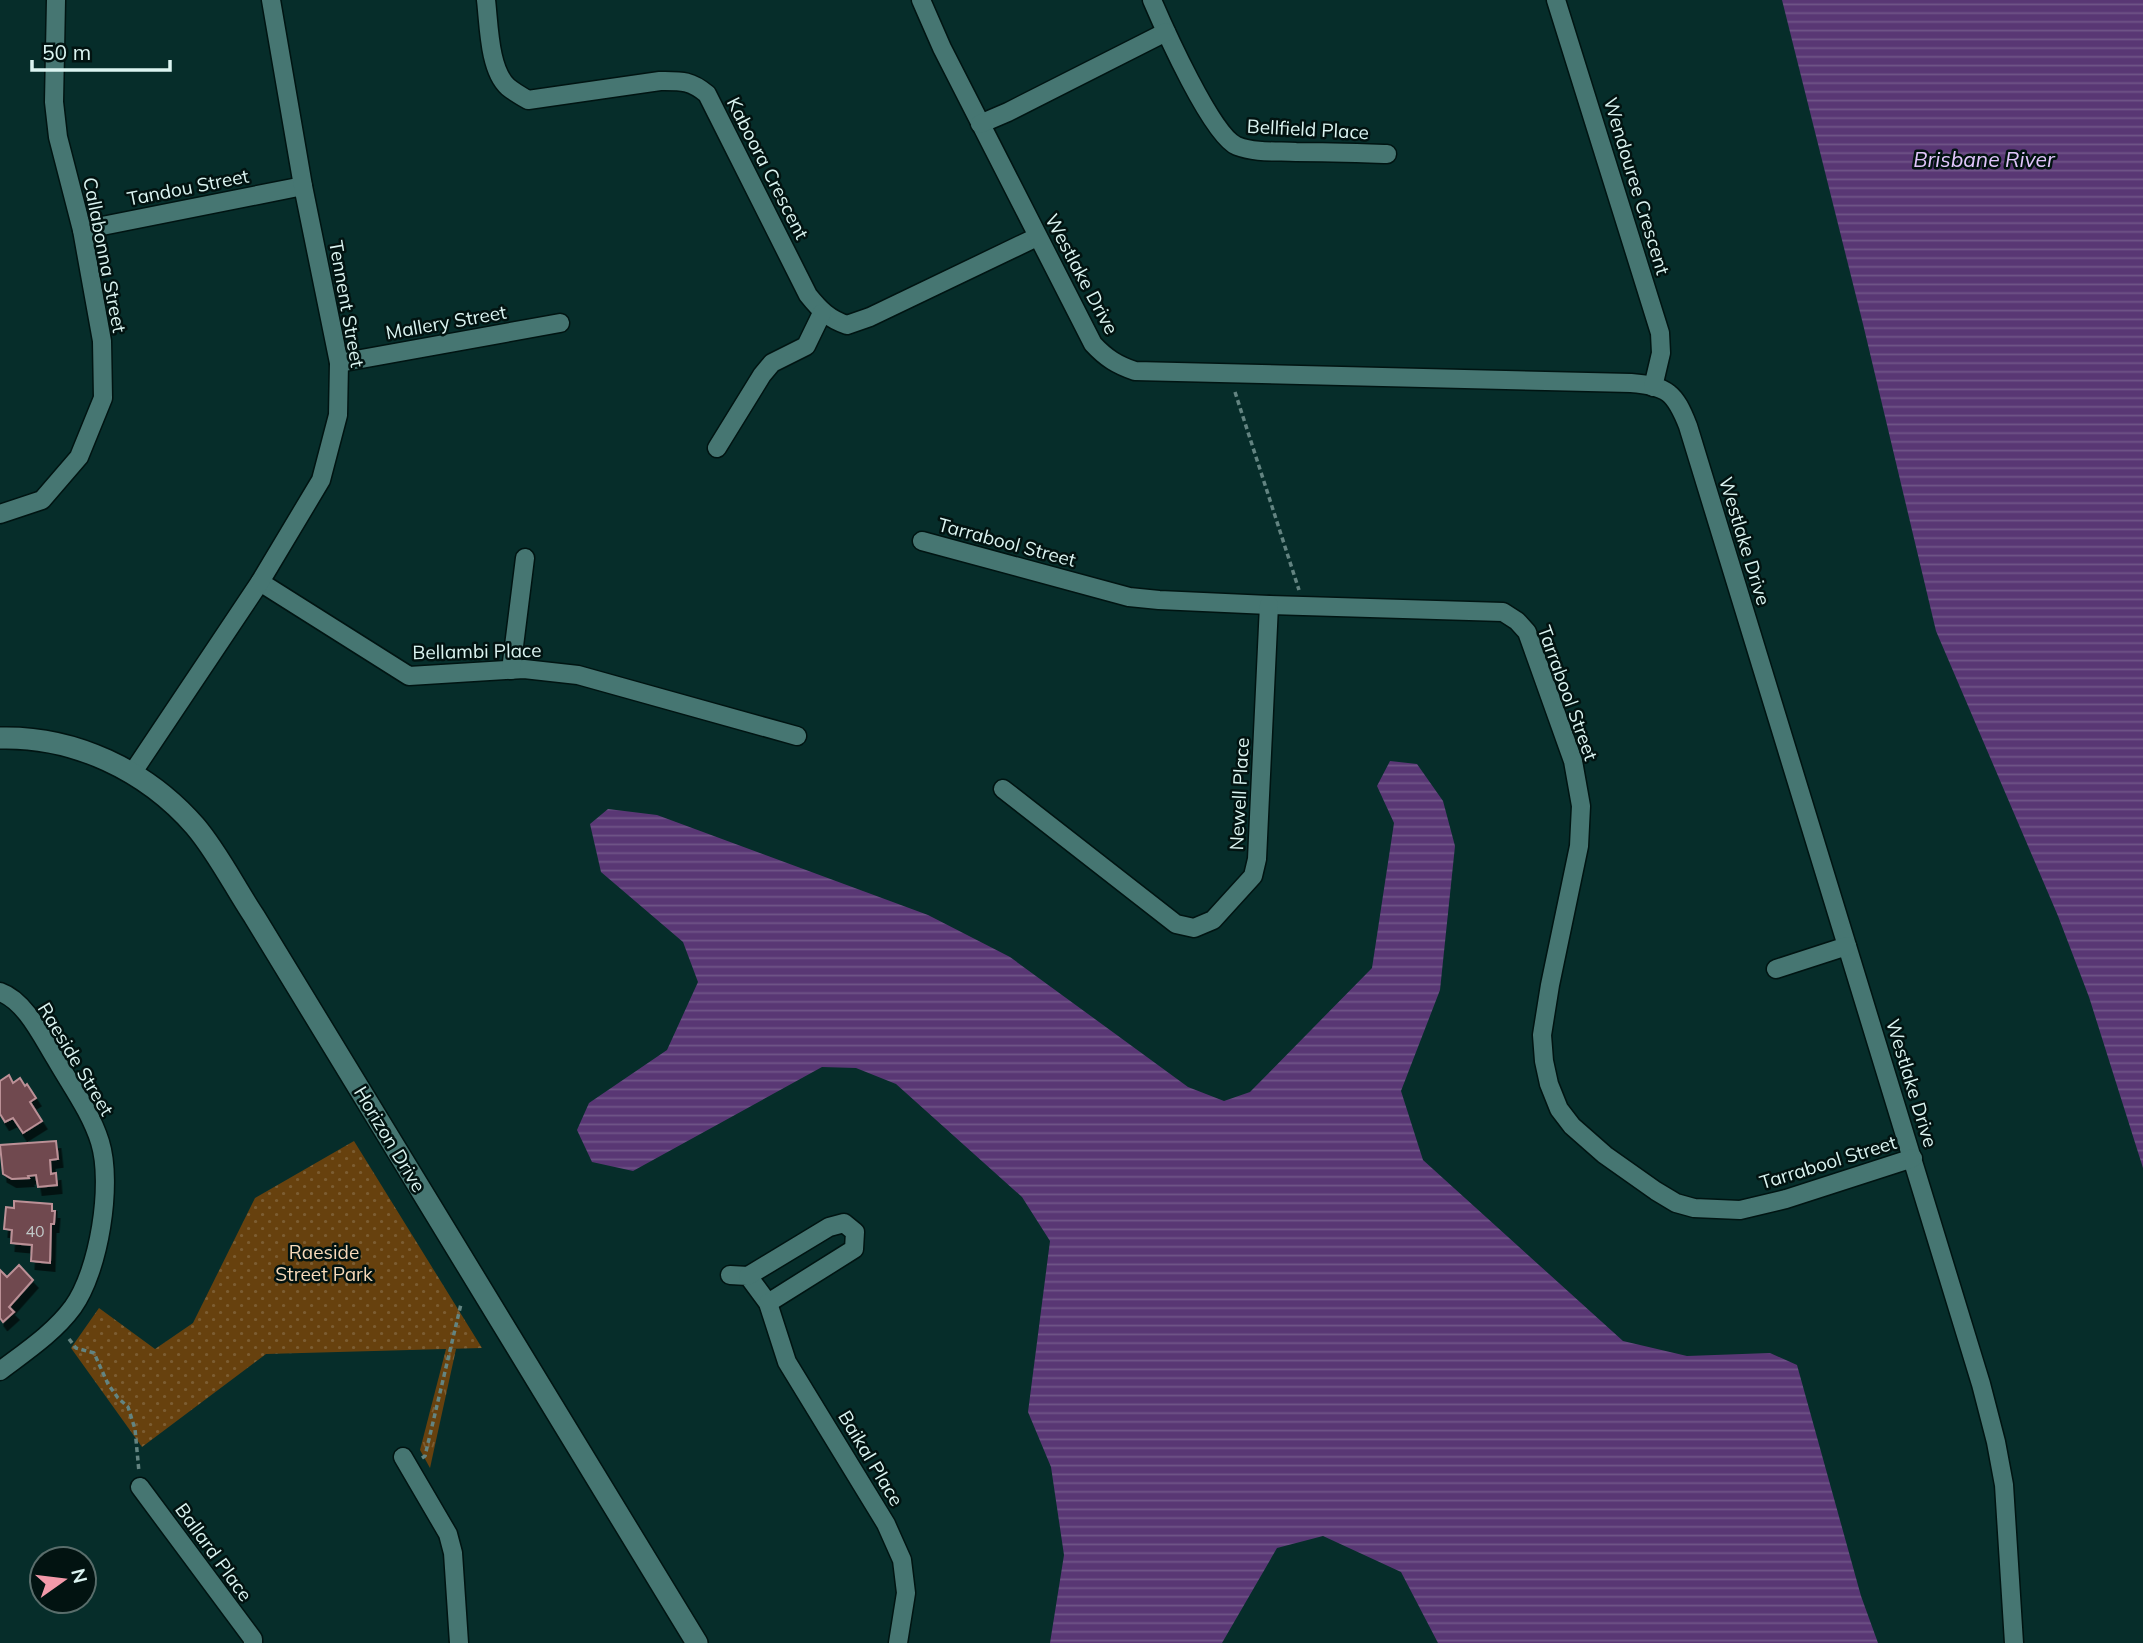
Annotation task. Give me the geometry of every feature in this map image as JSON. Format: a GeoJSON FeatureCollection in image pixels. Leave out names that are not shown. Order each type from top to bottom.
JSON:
{"type":"FeatureCollection","features":[{"type":"Feature","properties":{"kind":"street","name":"Callabonna Street"},"geometry":{"type":"LineString","coordinates":[[0,514],[42,500],[79,457],[103,398],[102,341],[82,230],[58,137],[54,102],[56,0]]}},
{"type":"Feature","properties":{"kind":"street","name":"Tennent Street"},"geometry":{"type":"LineString","coordinates":[[133,772],[260,582],[321,480],[338,415],[339,363],[303,186],[271,0]]}},
{"type":"Feature","properties":{"kind":"street","name":"Kaboora Crescent"},"geometry":{"type":"LineString","coordinates":[[486,0],[498,71],[508,87],[528,100],[660,81],[695,84],[707,94],[808,295],[822,313]]}},
{"type":"Feature","properties":{"kind":"street","name":"Westlake Drive"},"geometry":{"type":"LineString","coordinates":[[921,0],[942,48],[1093,344],[1108,359],[1120,366],[1135,370],[1631,383],[1665,390],[1676,399],[1688,426],[1981,1384],[2004,1485],[2014,1643]]}},
{"type":"Feature","properties":{"kind":"street","name":"Bellfield Place"},"geometry":{"type":"LineString","coordinates":[[1152,0],[1166,32],[1221,132],[1236,146],[1264,151],[1387,154]]}},
{"type":"Feature","properties":{"kind":"street","name":"Wendouree Crescent"},"geometry":{"type":"LineString","coordinates":[[1556,0],[1660,333],[1661,353],[1653,387]]}},
{"type":"Feature","properties":{"kind":"street"},"geometry":{"type":"LineString","coordinates":[[980,124],[1166,32]]}},
{"type":"Feature","properties":{"kind":"street","name":"Tandou Street"},"geometry":{"type":"LineString","coordinates":[[82,230],[303,186]]}},
{"type":"Feature","properties":{"kind":"street"},"geometry":{"type":"LineString","coordinates":[[717,448],[762,374],[772,363],[806,346],[822,313],[848,325],[1037,237]]}},
{"type":"Feature","properties":{"kind":"street","name":"Mallery Street"},"geometry":{"type":"LineString","coordinates":[[339,363],[560,323]]}},
{"type":"Feature","properties":{"kind":"street","name":"Tarrabool Street"},"geometry":{"type":"LineString","coordinates":[[922,541],[1129,597],[1269,605],[1503,612],[1527,632],[1573,761],[1581,806],[1579,846],[1542,1035],[1549,1084],[1559,1109],[1586,1140],[1626,1170],[1676,1203],[1694,1208],[1740,1210],[1786,1199],[1913,1158]]}},
{"type":"Feature","properties":{"kind":"street"},"geometry":{"type":"LineString","coordinates":[[511,670],[525,558]]}},
{"type":"Feature","properties":{"kind":"street","name":"Bellambi Place"},"geometry":{"type":"LineString","coordinates":[[260,582],[409,676],[524,669],[578,675],[797,736]]}},
{"type":"Feature","properties":{"kind":"street","name":"Newell Place"},"geometry":{"type":"LineString","coordinates":[[1003,789],[1176,924],[1194,928],[1213,920],[1252,876],[1257,859],[1269,605]]}},
{"type":"Feature","properties":{"kind":"street","name":"Horizon Drive"},"geometry":{"type":"LineString","coordinates":[[0,738],[38,740],[73,747],[133,772],[178,808],[195,826],[213,850],[697,1643]]}},
{"type":"Feature","properties":{"kind":"street"},"geometry":{"type":"LineString","coordinates":[[1776,969],[1847,946]]}},
{"type":"Feature","properties":{"kind":"street","name":"Raeside Street"},"geometry":{"type":"LineString","coordinates":[[0,992],[7,994],[29,1016],[83,1103],[101,1146],[105,1190],[98,1247],[73,1307],[32,1347],[0,1371]]}},
{"type":"Feature","properties":{"kind":"street"},"geometry":{"type":"LineString","coordinates":[[730,1275],[748,1276],[829,1227],[844,1223],[855,1232],[854,1249],[768,1303]]}},
{"type":"Feature","properties":{"kind":"street","name":"Baikal Place"},"geometry":{"type":"LineString","coordinates":[[748,1276],[768,1303],[788,1362],[886,1524],[902,1560],[906,1593],[898,1643]]}},
{"type":"Feature","properties":{"kind":"street"},"geometry":{"type":"LineString","coordinates":[[405,1460],[448,1534],[453,1553],[459,1643]]}},
{"type":"Feature","properties":{"kind":"street","name":"Ballard Place"},"geometry":{"type":"LineString","coordinates":[[140,1487],[253,1639],[253,1643]]}},
{"type":"Feature","properties":{"kind":"path"},"geometry":{"type":"LineString","coordinates":[[1235,392],[1304,606]]}},
{"type":"Feature","properties":{"kind":"path"},"geometry":{"type":"LineString","coordinates":[[405,1460],[425,1456],[461,1304]]}},
{"type":"Feature","properties":{"kind":"path"},"geometry":{"type":"LineString","coordinates":[[57,1324],[76,1348],[94,1353],[108,1384],[128,1407],[135,1429],[140,1487]]}},
{"type":"Feature","properties":{"kind":"green space","name":"Raeside Street Park"},"geometry":{"type":"Polygon","coordinates":[[[354,1141],[482,1348],[266,1354],[142,1447],[71,1348],[99,1308],[155,1349],[193,1323],[255,1198],[354,1141]]]}},
{"type":"Feature","properties":{"kind":"green space"},"geometry":{"type":"Polygon","coordinates":[[[446,1349],[456,1349],[430,1468],[420,1450],[446,1349]]]}},
{"type":"Feature","properties":{"kind":"water","name":"Brisbane River"},"geometry":{"type":"Polygon","coordinates":[[[1782,0],[2143,0],[2143,1168],[2089,997],[2058,916],[1936,631],[1782,0]]]}},
{"type":"Feature","properties":{"kind":"water"},"geometry":{"type":"Polygon","coordinates":[[[1390,761],[1417,764],[1443,801],[1455,846],[1440,990],[1401,1091],[1423,1160],[1623,1341],[1687,1356],[1770,1353],[1797,1365],[1861,1596],[1878,1643],[1438,1643],[1401,1572],[1323,1536],[1277,1548],[1222,1643],[1050,1643],[1064,1555],[1051,1467],[1028,1412],[1050,1241],[1022,1197],[896,1084],[856,1068],[822,1067],[633,1171],[592,1162],[577,1130],[589,1103],[667,1050],[698,982],[683,942],[601,872],[590,824],[608,809],[657,815],[928,915],[1010,957],[1188,1087],[1224,1101],[1250,1092],[1372,968],[1394,823],[1377,786],[1390,761]]]}},
{"type":"Feature","properties":{"kind":"building"},"geometry":{"type":"Polygon","coordinates":[[[9,1075],[13,1083],[20,1078],[25,1086],[27,1084],[36,1098],[30,1102],[42,1121],[23,1133],[13,1118],[5,1122],[0,1114],[0,1081],[9,1075]]]}},
{"type":"Feature","properties":{"kind":"building"},"geometry":{"type":"Polygon","coordinates":[[[56,1141],[58,1159],[50,1160],[51,1174],[56,1173],[57,1185],[38,1187],[36,1175],[12,1179],[3,1174],[0,1145],[56,1141]]]}},
{"type":"Feature","properties":{"kind":"building"},"geometry":{"type":"Polygon","coordinates":[[[14,1201],[52,1204],[52,1211],[55,1211],[54,1224],[51,1224],[50,1263],[31,1261],[32,1245],[11,1243],[12,1230],[4,1229],[6,1207],[14,1208],[14,1201]]]}},
{"type":"Feature","properties":{"kind":"building"},"geometry":{"type":"Polygon","coordinates":[[[19,1265],[33,1280],[9,1307],[14,1312],[3,1322],[0,1318],[0,1270],[7,1277],[19,1265]]]}}]}
